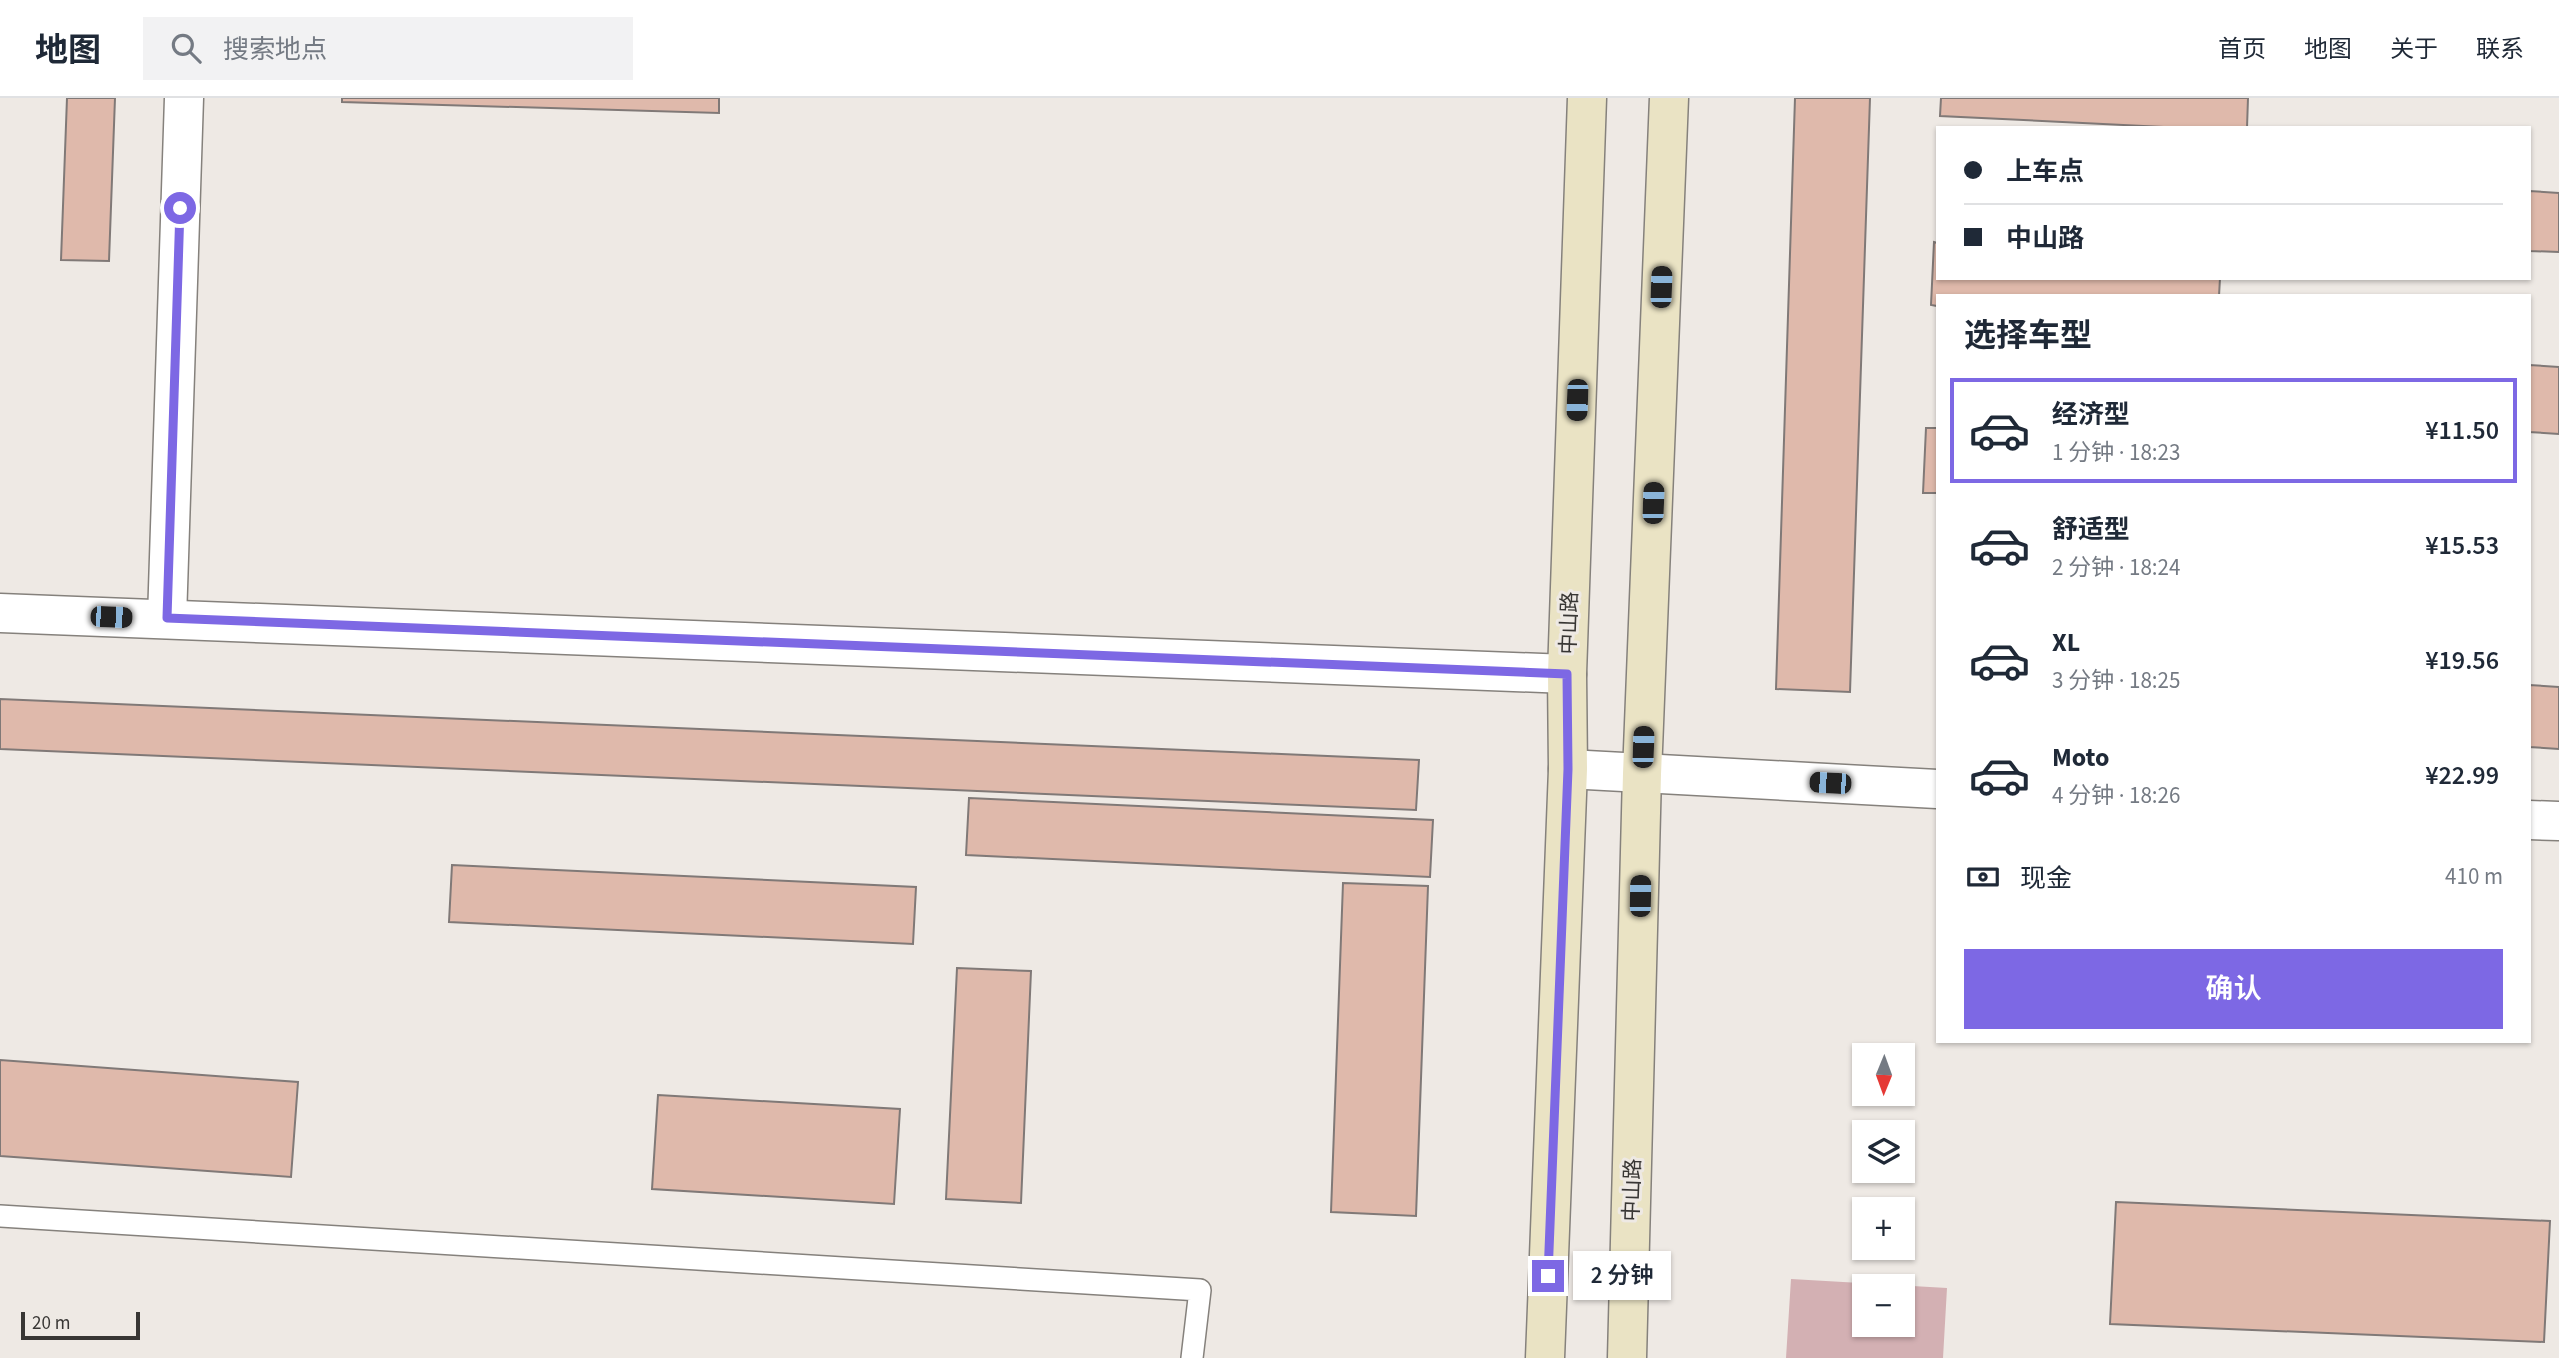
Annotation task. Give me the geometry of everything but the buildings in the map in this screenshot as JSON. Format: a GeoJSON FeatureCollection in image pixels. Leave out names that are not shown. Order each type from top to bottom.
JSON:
{"type":"FeatureCollection","features":[{"type":"Feature","properties":{"kind":"main road","name":"中山路"},"geometry":{"type":"LineString","coordinates":[[1545,1358],[1568,769],[1567,674],[1587,98]]}},
{"type":"Feature","properties":{"kind":"main road","name":"中山路"},"geometry":{"type":"LineString","coordinates":[[1627,1358],[1642,774],[1669,98]]}},
{"type":"Feature","properties":{"kind":"street"},"geometry":{"type":"LineString","coordinates":[[167,618],[184,98]]}},
{"type":"Feature","properties":{"kind":"street"},"geometry":{"type":"LineString","coordinates":[[0,613],[1567,674]]}},
{"type":"Feature","properties":{"kind":"street"},"geometry":{"type":"LineString","coordinates":[[1568,769],[1936,789]]}},
{"type":"Feature","properties":{"kind":"street"},"geometry":{"type":"LineString","coordinates":[[2531,820],[2559,821]]}},
{"type":"Feature","properties":{"kind":"lane"},"geometry":{"type":"LineString","coordinates":[[0,1216],[1200,1290],[1192,1358]]}},
{"type":"Feature","properties":{"kind":"shaded area"},"geometry":{"type":"Polygon","coordinates":[[[1791,1279],[1852,1283],[1852,1337],[1915,1337],[1915,1286],[1947,1288],[1943,1358],[1786,1358],[1791,1279]]]}},
{"type":"Feature","properties":{"kind":"route"},"geometry":{"type":"LineString","coordinates":[[180,208],[167,618],[1567,674],[1568,769],[1548,1276]]}}]}
